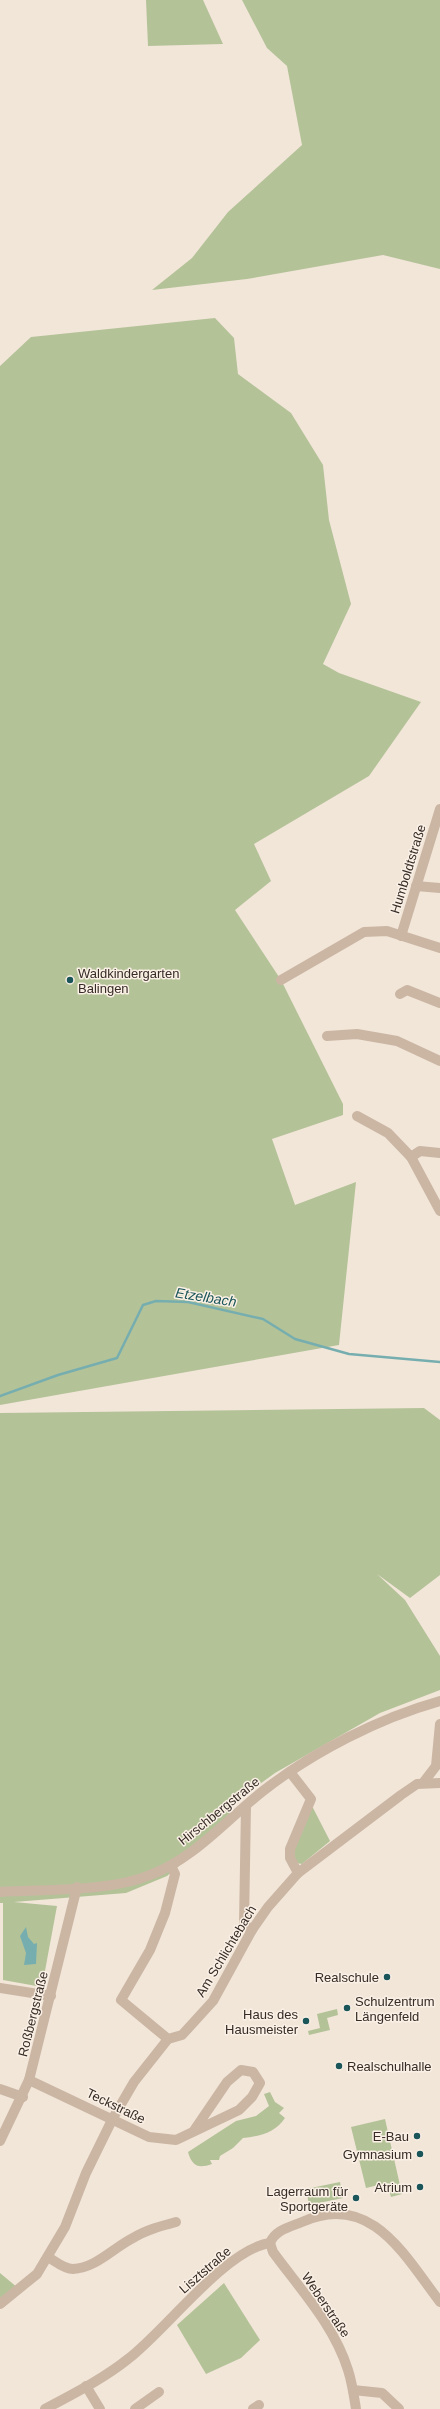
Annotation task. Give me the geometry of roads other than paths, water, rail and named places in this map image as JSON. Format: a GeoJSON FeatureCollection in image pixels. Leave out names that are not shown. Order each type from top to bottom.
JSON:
{"type":"FeatureCollection","features":[{"type":"Feature","properties":{"kind":"street","name":"Humboldtstraße"},"geometry":{"type":"LineString","coordinates":[[400,936],[416,886],[436,837],[440,809]]}},
{"type":"Feature","properties":{"kind":"street"},"geometry":{"type":"LineString","coordinates":[[416,886],[440,888]]}},
{"type":"Feature","properties":{"kind":"street"},"geometry":{"type":"LineString","coordinates":[[281,980],[364,932],[387,931],[440,948]]}},
{"type":"Feature","properties":{"kind":"street"},"geometry":{"type":"LineString","coordinates":[[400,994],[407,990],[440,1003]]}},
{"type":"Feature","properties":{"kind":"street"},"geometry":{"type":"LineString","coordinates":[[328,1036],[356,1034],[397,1041],[440,1061]]}},
{"type":"Feature","properties":{"kind":"street"},"geometry":{"type":"LineString","coordinates":[[357,1116],[388,1132],[411,1157],[440,1211]]}},
{"type":"Feature","properties":{"kind":"street"},"geometry":{"type":"LineString","coordinates":[[411,1157],[420,1151],[436,1152]]}},
{"type":"Feature","properties":{"kind":"street","name":"Hirschbergstraße"},"geometry":{"type":"LineString","coordinates":[[0,1892],[123,1883],[149,1876],[171,1866],[197,1848],[246,1806],[290,1772],[364,1729],[404,1711],[440,1701]]}},
{"type":"Feature","properties":{"kind":"street","name":"Am Schlichtebach"},"geometry":{"type":"LineString","coordinates":[[0,2304],[37,2274],[48,2257],[65,2227],[86,2173],[113,2118],[134,2082],[168,2039],[182,2035],[213,2001],[252,1930],[268,1907],[298,1873],[394,1799],[423,1783],[436,1766],[440,1724]]}},
{"type":"Feature","properties":{"kind":"street"},"geometry":{"type":"LineString","coordinates":[[290,1772],[311,1799],[290,1849],[290,1858],[298,1873]]}},
{"type":"Feature","properties":{"kind":"street","name":"Am Schlichtebach"},"geometry":{"type":"LineString","coordinates":[[423,1783],[440,1783]]}},
{"type":"Feature","properties":{"kind":"street"},"geometry":{"type":"LineString","coordinates":[[246,1806],[244,1924],[252,1930]]}},
{"type":"Feature","properties":{"kind":"street"},"geometry":{"type":"LineString","coordinates":[[168,2039],[122,2000],[150,1950],[165,1913],[175,1874],[171,1866]]}},
{"type":"Feature","properties":{"kind":"street","name":"Roßbergstraße"},"geometry":{"type":"LineString","coordinates":[[0,2141],[30,2080],[77,1887]]}},
{"type":"Feature","properties":{"kind":"street"},"geometry":{"type":"LineString","coordinates":[[0,1988],[51,1996]]}},
{"type":"Feature","properties":{"kind":"street","name":"Teckstraße"},"geometry":{"type":"LineString","coordinates":[[30,2080],[113,2118],[149,2137],[176,2140],[193,2132],[239,2110],[252,2097],[260,2083],[253,2072],[241,2070],[227,2082],[193,2132]]}},
{"type":"Feature","properties":{"kind":"street"},"geometry":{"type":"LineString","coordinates":[[0,2089],[22,2097]]}},
{"type":"Feature","properties":{"kind":"street","name":"Lisztstraße"},"geometry":{"type":"LineString","coordinates":[[45,2409],[86,2386],[128,2359],[220,2271],[254,2247],[270,2243],[275,2234],[310,2218],[327,2214],[352,2215],[368,2221],[390,2237],[440,2302]]}},
{"type":"Feature","properties":{"kind":"street"},"geometry":{"type":"LineString","coordinates":[[48,2257],[59,2264],[72,2269],[90,2264],[133,2238],[159,2226],[176,2222]]}},
{"type":"Feature","properties":{"kind":"street","name":"Weberstraße"},"geometry":{"type":"LineString","coordinates":[[270,2243],[273,2252],[316,2310],[335,2340],[349,2371],[356,2409]]}},
{"type":"Feature","properties":{"kind":"street"},"geometry":{"type":"LineString","coordinates":[[86,2386],[100,2409]]}},
{"type":"Feature","properties":{"kind":"street"},"geometry":{"type":"LineString","coordinates":[[353,2390],[382,2393],[399,2409]]}},
{"type":"Feature","properties":{"kind":"street"},"geometry":{"type":"LineString","coordinates":[[135,2409],[159,2392]]}},
{"type":"Feature","properties":{"kind":"water"},"geometry":{"type":"Polygon","coordinates":[[[26,1927],[28,1937],[34,1944],[37,1943],[36,1964],[24,1965],[26,1953],[20,1936],[26,1927]]]}},
{"type":"Feature","properties":{"kind":"waterway","name":"Etzelbach"},"geometry":{"type":"LineString","coordinates":[[0,1396],[58,1375],[117,1358],[143,1305],[156,1301],[188,1302],[263,1319],[295,1339],[349,1354],[440,1362]]}},
{"type":"Feature","properties":{"kind":"place","name":"Waldkindergarten Balingen"},"geometry":{"type":"Point","coordinates":[70,980]}},
{"type":"Feature","properties":{"kind":"place","name":"Realschule"},"geometry":{"type":"Point","coordinates":[387,1977]}},
{"type":"Feature","properties":{"kind":"place","name":"Schulzentrum Längenfeld"},"geometry":{"type":"Point","coordinates":[347,2008]}},
{"type":"Feature","properties":{"kind":"place","name":"Haus des Hausmeister"},"geometry":{"type":"Point","coordinates":[306,2021]}},
{"type":"Feature","properties":{"kind":"place","name":"Realschulhalle"},"geometry":{"type":"Point","coordinates":[339,2066]}},
{"type":"Feature","properties":{"kind":"place","name":"E-Bau"},"geometry":{"type":"Point","coordinates":[417,2136]}},
{"type":"Feature","properties":{"kind":"place","name":"Gymnasium"},"geometry":{"type":"Point","coordinates":[420,2154]}},
{"type":"Feature","properties":{"kind":"place","name":"Atrium"},"geometry":{"type":"Point","coordinates":[420,2187]}},
{"type":"Feature","properties":{"kind":"place","name":"Lagerraum für Sportgeräte"},"geometry":{"type":"Point","coordinates":[356,2198]}}]}
